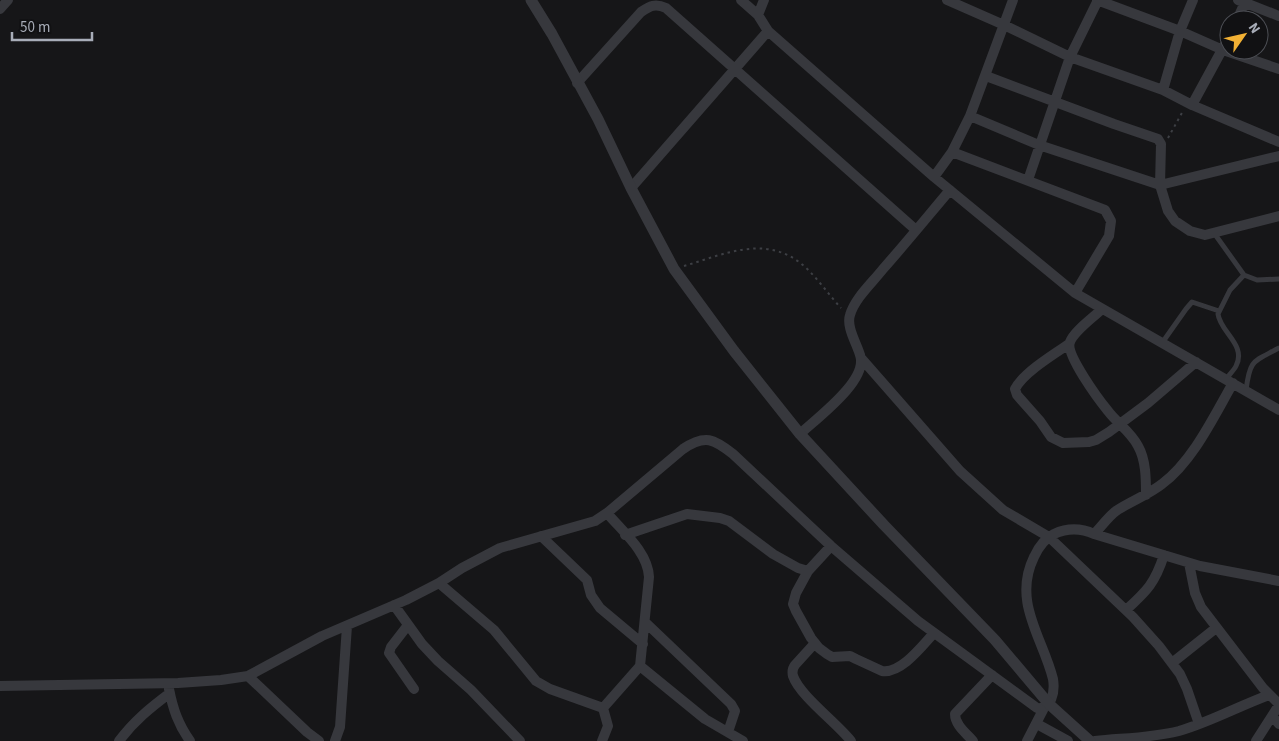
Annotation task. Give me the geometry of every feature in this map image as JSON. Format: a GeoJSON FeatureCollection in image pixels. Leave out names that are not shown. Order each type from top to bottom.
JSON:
{"type":"FeatureCollection","features":[{"type":"Feature","properties":{"kind":"street"},"geometry":{"type":"LineString","coordinates":[[0,9],[8,0]]}},
{"type":"Feature","properties":{"kind":"street"},"geometry":{"type":"LineString","coordinates":[[531,0],[552,34],[598,119],[631,188],[674,269],[734,351],[800,434],[884,525],[995,640],[1046,706],[1090,741]]}},
{"type":"Feature","properties":{"kind":"street"},"geometry":{"type":"LineString","coordinates":[[741,0],[758,15],[768,31],[934,177],[1075,293],[1279,410]]}},
{"type":"Feature","properties":{"kind":"street"},"geometry":{"type":"LineString","coordinates":[[758,15],[764,0]]}},
{"type":"Feature","properties":{"kind":"street"},"geometry":{"type":"LineString","coordinates":[[948,0],[1070,58],[1163,90],[1190,104],[1279,142]]}},
{"type":"Feature","properties":{"kind":"street"},"geometry":{"type":"LineString","coordinates":[[934,177],[952,152],[970,116],[1013,0]]}},
{"type":"Feature","properties":{"kind":"street"},"geometry":{"type":"LineString","coordinates":[[1028,180],[1070,58],[1098,0],[1180,31],[1219,48]]}},
{"type":"Feature","properties":{"kind":"street"},"geometry":{"type":"LineString","coordinates":[[1163,90],[1180,31],[1193,0]]}},
{"type":"Feature","properties":{"kind":"street"},"geometry":{"type":"LineString","coordinates":[[1243,1],[1279,16]]}},
{"type":"Feature","properties":{"kind":"street"},"geometry":{"type":"LineString","coordinates":[[577,83],[641,12],[654,5],[666,8],[916,230]]}},
{"type":"Feature","properties":{"kind":"street"},"geometry":{"type":"LineString","coordinates":[[631,188],[768,31]]}},
{"type":"Feature","properties":{"kind":"street"},"geometry":{"type":"LineString","coordinates":[[1190,104],[1219,57]]}},
{"type":"Feature","properties":{"kind":"street"},"geometry":{"type":"LineString","coordinates":[[1252,60],[1279,69]]}},
{"type":"Feature","properties":{"kind":"street"},"geometry":{"type":"LineString","coordinates":[[986,76],[1158,139],[1161,144],[1160,185],[1168,211],[1174,221],[1190,231],[1205,235],[1279,216]]}},
{"type":"Feature","properties":{"kind":"street"},"geometry":{"type":"LineString","coordinates":[[970,116],[1039,145],[1160,185],[1279,156]]}},
{"type":"Feature","properties":{"kind":"street"},"geometry":{"type":"LineString","coordinates":[[952,152],[1105,210],[1111,221],[1109,236],[1075,293]]}},
{"type":"Feature","properties":{"kind":"street"},"geometry":{"type":"LineString","coordinates":[[800,434],[854,382],[862,368],[861,358],[849,324],[849,316],[861,295],[950,190]]}},
{"type":"Feature","properties":{"kind":"street"},"geometry":{"type":"LineString","coordinates":[[1102,309],[1076,334],[1069,344],[1042,363],[1019,383],[1015,389],[1051,437],[1063,443],[1096,440],[1148,403],[1196,362]]}},
{"type":"Feature","properties":{"kind":"street"},"geometry":{"type":"LineString","coordinates":[[1069,344],[1079,369],[1109,412],[1132,436],[1140,449],[1146,480],[1146,494]]}},
{"type":"Feature","properties":{"kind":"street"},"geometry":{"type":"LineString","coordinates":[[861,358],[960,471],[1003,510],[1049,537],[1126,610],[1172,663],[1187,689],[1198,724]]}},
{"type":"Feature","properties":{"kind":"street"},"geometry":{"type":"LineString","coordinates":[[1094,534],[1114,512],[1163,484],[1181,466],[1201,437],[1229,381]]}},
{"type":"Feature","properties":{"kind":"street"},"geometry":{"type":"LineString","coordinates":[[0,686],[168,688],[248,676],[322,636],[439,583],[462,568],[500,548],[589,523],[607,513],[683,449],[694,442],[710,440],[720,444],[733,454],[831,546],[918,621],[1037,708],[1046,706]]}},
{"type":"Feature","properties":{"kind":"street"},"geometry":{"type":"LineString","coordinates":[[603,708],[640,666],[649,569],[644,558],[607,513]]}},
{"type":"Feature","properties":{"kind":"street"},"geometry":{"type":"LineString","coordinates":[[625,535],[687,514],[720,518],[729,521],[773,554],[798,568],[808,571]]}},
{"type":"Feature","properties":{"kind":"street"},"geometry":{"type":"LineString","coordinates":[[1027,741],[1053,692],[1053,681],[1030,617],[1026,589],[1028,572],[1032,561],[1043,542],[1049,537],[1061,531],[1086,530],[1189,563],[1279,581]]}},
{"type":"Feature","properties":{"kind":"street"},"geometry":{"type":"LineString","coordinates":[[541,536],[587,580],[591,595],[600,608],[643,644]]}},
{"type":"Feature","properties":{"kind":"street"},"geometry":{"type":"LineString","coordinates":[[831,546],[808,571],[796,593],[793,604],[801,622],[819,648],[832,657],[850,656],[888,672],[911,658],[934,633]]}},
{"type":"Feature","properties":{"kind":"street"},"geometry":{"type":"LineString","coordinates":[[1126,610],[1151,586],[1159,571],[1164,555]]}},
{"type":"Feature","properties":{"kind":"street"},"geometry":{"type":"LineString","coordinates":[[1189,563],[1195,592],[1201,608],[1269,695],[1279,704],[1256,741]]}},
{"type":"Feature","properties":{"kind":"street"},"geometry":{"type":"LineString","coordinates":[[439,583],[494,630],[536,681],[550,689],[603,708]]}},
{"type":"Feature","properties":{"kind":"street"},"geometry":{"type":"LineString","coordinates":[[394,605],[438,661],[471,690],[520,741]]}},
{"type":"Feature","properties":{"kind":"street"},"geometry":{"type":"LineString","coordinates":[[645,622],[731,704],[735,711],[728,732]]}},
{"type":"Feature","properties":{"kind":"street"},"geometry":{"type":"LineString","coordinates":[[408,625],[390,647],[389,653],[414,689]]}},
{"type":"Feature","properties":{"kind":"street"},"geometry":{"type":"LineString","coordinates":[[335,741],[340,727],[347,626]]}},
{"type":"Feature","properties":{"kind":"street"},"geometry":{"type":"LineString","coordinates":[[1172,663],[1216,628]]}},
{"type":"Feature","properties":{"kind":"street"},"geometry":{"type":"LineString","coordinates":[[815,643],[794,665],[792,668],[793,676],[811,699],[851,741]]}},
{"type":"Feature","properties":{"kind":"street"},"geometry":{"type":"LineString","coordinates":[[640,666],[705,719],[743,741]]}},
{"type":"Feature","properties":{"kind":"street"},"geometry":{"type":"LineString","coordinates":[[974,741],[958,724],[954,718],[955,714],[992,675]]}},
{"type":"Feature","properties":{"kind":"street"},"geometry":{"type":"LineString","coordinates":[[248,676],[319,741]]}},
{"type":"Feature","properties":{"kind":"street"},"geometry":{"type":"LineString","coordinates":[[119,741],[132,724],[168,688]]}},
{"type":"Feature","properties":{"kind":"street"},"geometry":{"type":"LineString","coordinates":[[168,688],[180,727],[190,741]]}},
{"type":"Feature","properties":{"kind":"street"},"geometry":{"type":"LineString","coordinates":[[1094,741],[1159,735],[1198,724],[1269,695]]}},
{"type":"Feature","properties":{"kind":"street"},"geometry":{"type":"LineString","coordinates":[[602,741],[608,726],[603,708]]}},
{"type":"Feature","properties":{"kind":"street"},"geometry":{"type":"LineString","coordinates":[[1272,716],[1279,724]]}},
{"type":"Feature","properties":{"kind":"street"},"geometry":{"type":"LineString","coordinates":[[1036,724],[1068,741]]}},
{"type":"Feature","properties":{"kind":"lane"},"geometry":{"type":"LineString","coordinates":[[1213,233],[1244,275],[1257,280],[1279,278]]}},
{"type":"Feature","properties":{"kind":"lane"},"geometry":{"type":"LineString","coordinates":[[1229,381],[1237,365],[1238,353],[1233,339],[1219,319],[1219,311],[1230,290],[1244,275]]}},
{"type":"Feature","properties":{"kind":"lane"},"geometry":{"type":"LineString","coordinates":[[1162,343],[1192,302],[1219,311]]}},
{"type":"Feature","properties":{"kind":"lane"},"geometry":{"type":"LineString","coordinates":[[1246,390],[1251,366],[1256,361],[1279,348]]}},
{"type":"Feature","properties":{"kind":"path"},"geometry":{"type":"LineString","coordinates":[[1161,151],[1190,104]]}},
{"type":"Feature","properties":{"kind":"path"},"geometry":{"type":"LineString","coordinates":[[674,269],[750,247],[770,249],[799,262],[849,316]]}}]}
